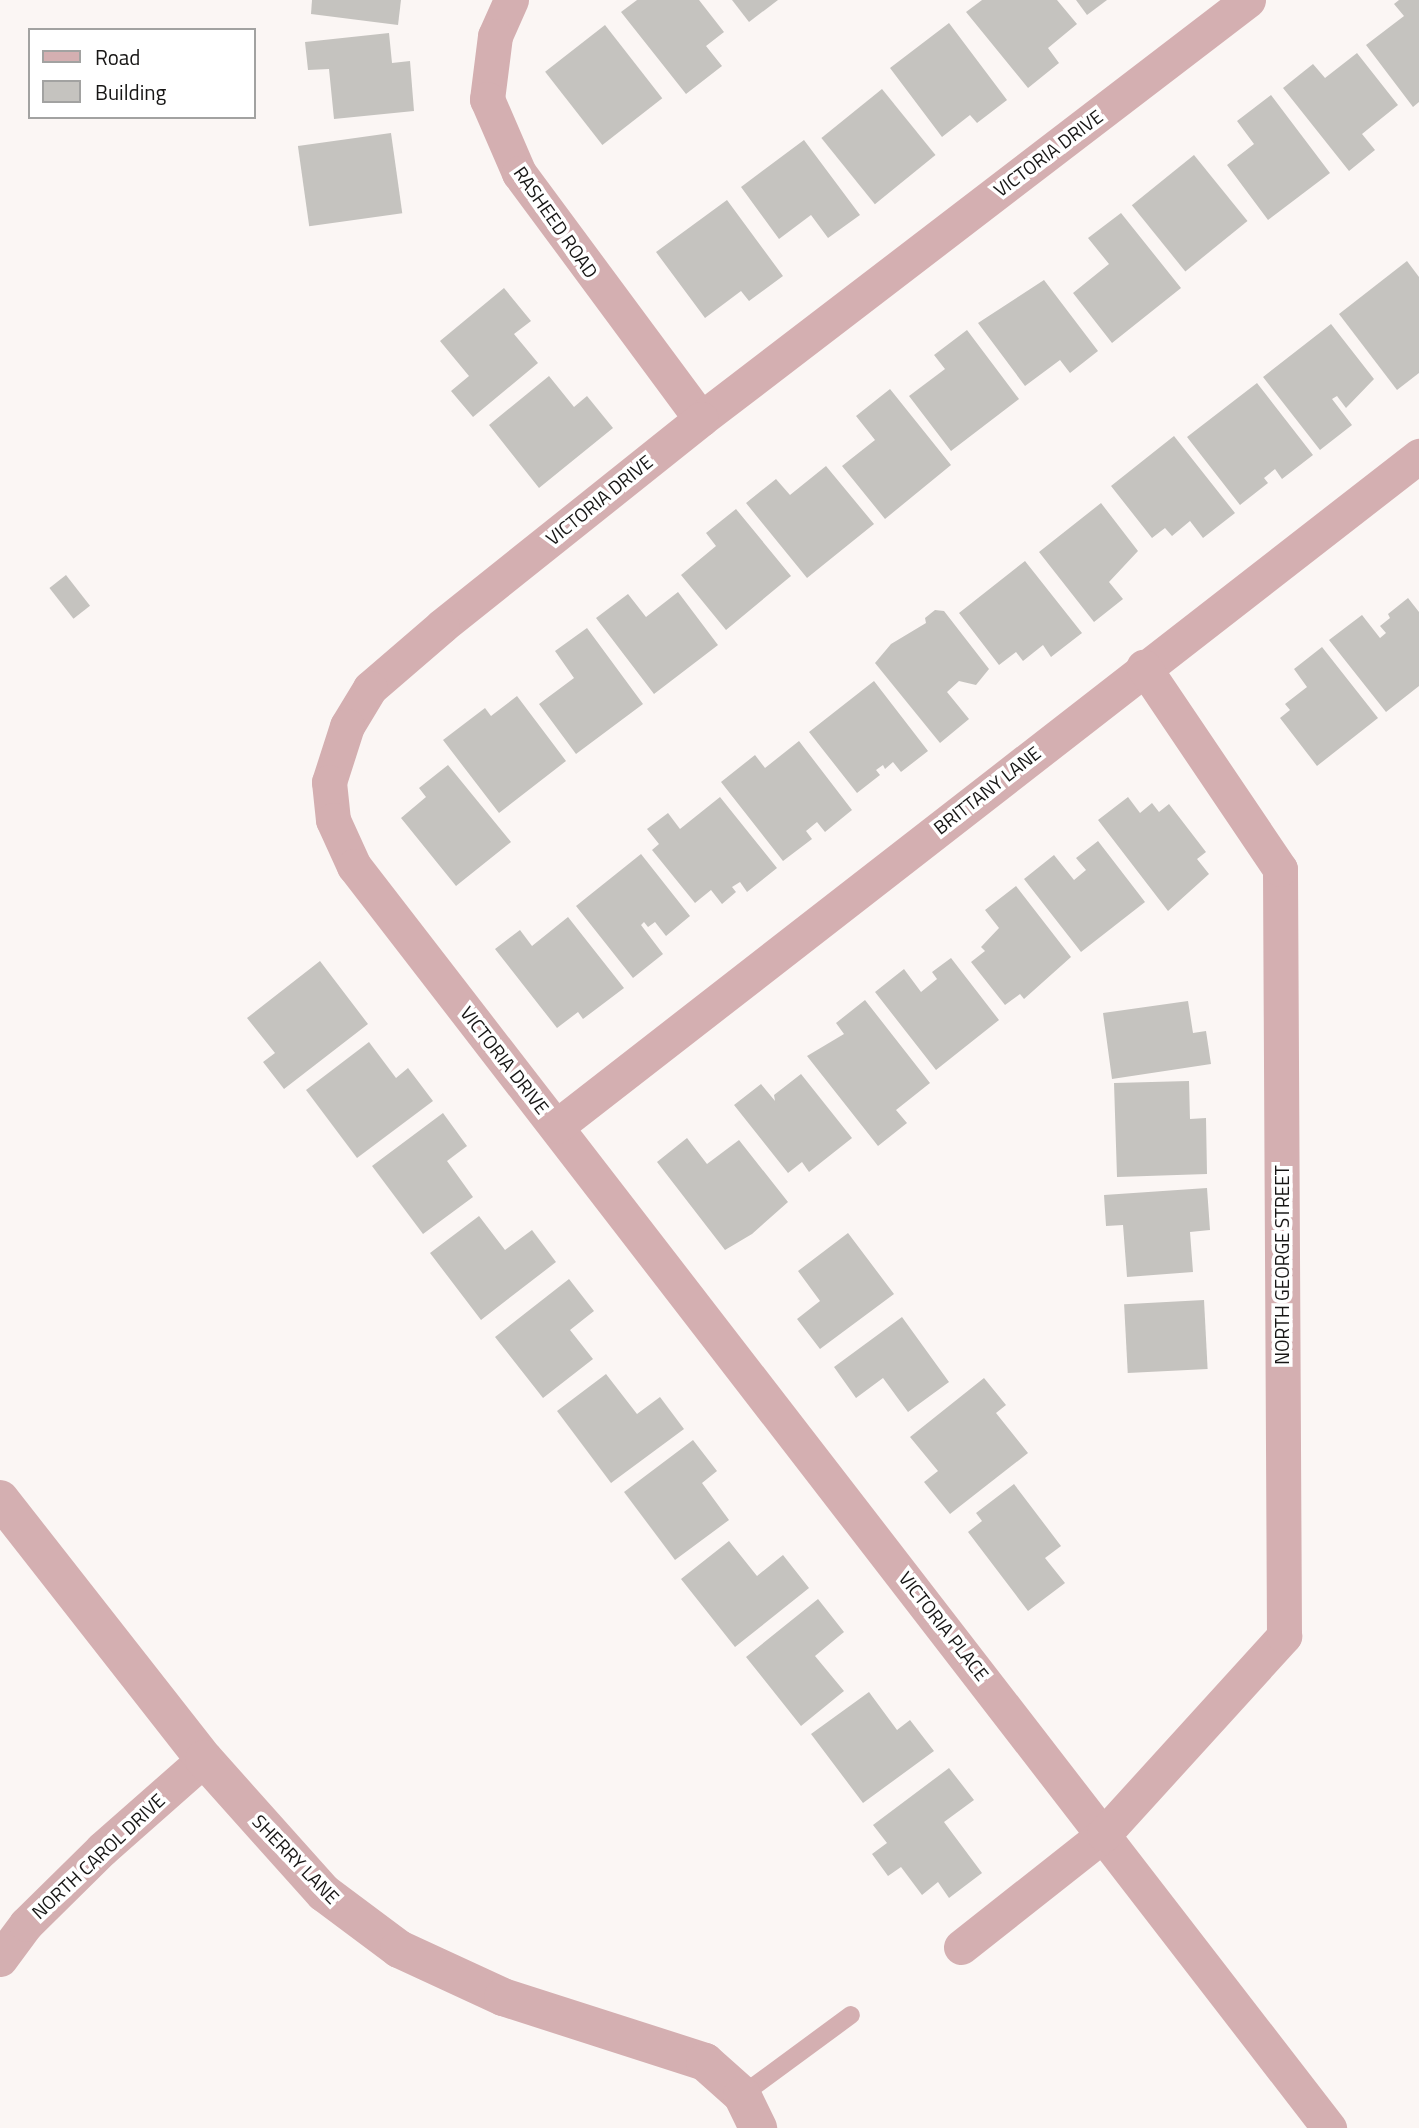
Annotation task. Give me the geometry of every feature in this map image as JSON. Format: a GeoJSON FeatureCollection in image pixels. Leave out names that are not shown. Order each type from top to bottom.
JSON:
{"type":"FeatureCollection","features":[{"type":"Feature","properties":{"kind":"street","name":"RASHEED ROAD"},"geometry":{"type":"LineString","coordinates":[[511,0],[495,36],[487,99],[519,173],[701,419]]}},
{"type":"Feature","properties":{"kind":"street","name":"VICTORIA DRIVE"},"geometry":{"type":"LineString","coordinates":[[557,1126],[354,866],[333,820],[329,782],[347,726],[370,688],[701,419],[1248,0]]}},
{"type":"Feature","properties":{"kind":"street","name":"BRITTANY LANE"},"geometry":{"type":"LineString","coordinates":[[557,1126],[1144,667],[1419,456]]}},
{"type":"Feature","properties":{"kind":"street","name":"NORTH GEORGE STREET"},"geometry":{"type":"LineString","coordinates":[[961,1947],[1104,1834],[1284,1636],[1280,869],[1144,667]]}},
{"type":"Feature","properties":{"kind":"street","name":"VICTORIA PLACE"},"geometry":{"type":"LineString","coordinates":[[557,1126],[1329,2128]]}},
{"type":"Feature","properties":{"kind":"street","name":"SHERRY LANE"},"geometry":{"type":"LineString","coordinates":[[0,1499],[204,1759],[324,1893],[399,1949],[503,1997],[705,2062],[750,2111]]}},
{"type":"Feature","properties":{"kind":"street","name":"NORTH CAROL DRIVE"},"geometry":{"type":"LineString","coordinates":[[0,1959],[26,1924],[102,1849],[204,1759]]}},
{"type":"Feature","properties":{"kind":"lane"},"geometry":{"type":"LineString","coordinates":[[750,2111],[851,2015]]}},
{"type":"Feature","properties":{"kind":"building"},"geometry":{"type":"Polygon","coordinates":[[[312,0],[401,0],[398,25],[311,14],[312,0]]]}},
{"type":"Feature","properties":{"kind":"building"},"geometry":{"type":"Polygon","coordinates":[[[637,0],[699,0],[724,32],[706,46],[722,66],[686,94],[621,12],[637,0]]]}},
{"type":"Feature","properties":{"kind":"building"},"geometry":{"type":"Polygon","coordinates":[[[732,0],[778,0],[749,22],[732,0]]]}},
{"type":"Feature","properties":{"kind":"building"},"geometry":{"type":"Polygon","coordinates":[[[982,0],[1057,0],[1077,24],[1048,48],[1059,63],[1028,88],[966,12],[982,0]]]}},
{"type":"Feature","properties":{"kind":"building"},"geometry":{"type":"Polygon","coordinates":[[[1076,0],[1107,0],[1087,15],[1076,0]]]}},
{"type":"Feature","properties":{"kind":"building"},"geometry":{"type":"Polygon","coordinates":[[[1399,0],[1419,0],[1419,102],[1413,107],[1366,45],[1404,16],[1394,4],[1399,0]]]}},
{"type":"Feature","properties":{"kind":"building"},"geometry":{"type":"Polygon","coordinates":[[[949,23],[1007,100],[977,123],[970,115],[942,137],[890,68],[949,23]]]}},
{"type":"Feature","properties":{"kind":"building"},"geometry":{"type":"Polygon","coordinates":[[[605,25],[662,98],[602,145],[545,72],[605,25]]]}},
{"type":"Feature","properties":{"kind":"building"},"geometry":{"type":"Polygon","coordinates":[[[389,33],[392,63],[410,61],[414,111],[334,119],[329,69],[308,70],[305,42],[389,33]]]}},
{"type":"Feature","properties":{"kind":"building"},"geometry":{"type":"Polygon","coordinates":[[[1357,53],[1398,105],[1362,134],[1375,150],[1349,171],[1283,88],[1313,64],[1325,78],[1357,53]]]}},
{"type":"Feature","properties":{"kind":"building"},"geometry":{"type":"Polygon","coordinates":[[[882,89],[935,155],[875,204],[821,138],[882,89]]]}},
{"type":"Feature","properties":{"kind":"building"},"geometry":{"type":"Polygon","coordinates":[[[1271,95],[1330,173],[1268,220],[1227,165],[1254,144],[1237,121],[1271,95]]]}},
{"type":"Feature","properties":{"kind":"building"},"geometry":{"type":"Polygon","coordinates":[[[391,133],[402,213],[309,226],[298,146],[391,133]]]}},
{"type":"Feature","properties":{"kind":"building"},"geometry":{"type":"Polygon","coordinates":[[[804,140],[860,215],[828,238],[811,215],[779,239],[741,187],[804,140]]]}},
{"type":"Feature","properties":{"kind":"building"},"geometry":{"type":"Polygon","coordinates":[[[1194,155],[1247,221],[1185,271],[1132,205],[1194,155]]]}},
{"type":"Feature","properties":{"kind":"building"},"geometry":{"type":"Polygon","coordinates":[[[727,200],[783,276],[749,301],[741,291],[705,318],[656,252],[727,200]]]}},
{"type":"Feature","properties":{"kind":"building"},"geometry":{"type":"Polygon","coordinates":[[[1121,213],[1181,288],[1112,343],[1073,293],[1109,264],[1088,238],[1121,213]]]}},
{"type":"Feature","properties":{"kind":"building"},"geometry":{"type":"Polygon","coordinates":[[[1407,261],[1419,277],[1419,373],[1397,390],[1339,314],[1407,261]]]}},
{"type":"Feature","properties":{"kind":"building"},"geometry":{"type":"Polygon","coordinates":[[[1044,280],[1098,351],[1070,373],[1060,360],[1025,386],[978,323],[1044,280]]]}},
{"type":"Feature","properties":{"kind":"building"},"geometry":{"type":"Polygon","coordinates":[[[504,288],[531,321],[514,334],[538,363],[473,417],[451,391],[469,376],[440,341],[504,288]]]}},
{"type":"Feature","properties":{"kind":"building"},"geometry":{"type":"Polygon","coordinates":[[[1331,324],[1374,379],[1346,408],[1337,396],[1332,399],[1352,425],[1320,450],[1263,377],[1331,324]]]}},
{"type":"Feature","properties":{"kind":"building"},"geometry":{"type":"Polygon","coordinates":[[[967,330],[1019,399],[951,451],[909,396],[945,369],[934,355],[967,330]]]}},
{"type":"Feature","properties":{"kind":"building"},"geometry":{"type":"Polygon","coordinates":[[[549,376],[574,407],[587,396],[613,428],[539,488],[489,425],[549,376]]]}},
{"type":"Feature","properties":{"kind":"building"},"geometry":{"type":"Polygon","coordinates":[[[1257,383],[1313,455],[1282,479],[1275,469],[1264,478],[1268,483],[1240,505],[1187,437],[1257,383]]]}},
{"type":"Feature","properties":{"kind":"building"},"geometry":{"type":"Polygon","coordinates":[[[890,389],[951,465],[885,519],[842,466],[875,440],[856,416],[890,389]]]}},
{"type":"Feature","properties":{"kind":"building"},"geometry":{"type":"Polygon","coordinates":[[[1174,436],[1235,513],[1203,538],[1190,521],[1172,536],[1165,528],[1152,538],[1111,486],[1174,436]]]}},
{"type":"Feature","properties":{"kind":"building"},"geometry":{"type":"Polygon","coordinates":[[[826,466],[874,524],[807,578],[746,503],[776,479],[790,495],[826,466]]]}},
{"type":"Feature","properties":{"kind":"building"},"geometry":{"type":"Polygon","coordinates":[[[1101,503],[1138,551],[1109,582],[1123,599],[1094,622],[1039,552],[1101,503]]]}},
{"type":"Feature","properties":{"kind":"building"},"geometry":{"type":"Polygon","coordinates":[[[736,509],[791,576],[726,630],[681,575],[716,546],[706,533],[736,509]]]}},
{"type":"Feature","properties":{"kind":"building"},"geometry":{"type":"Polygon","coordinates":[[[1025,561],[1082,633],[1051,657],[1043,645],[1023,661],[1016,652],[999,665],[959,613],[1025,561]]]}},
{"type":"Feature","properties":{"kind":"building"},"geometry":{"type":"Polygon","coordinates":[[[66,575],[90,606],[73,619],[49,588],[66,575]]]}},
{"type":"Feature","properties":{"kind":"building"},"geometry":{"type":"Polygon","coordinates":[[[678,592],[718,645],[654,694],[596,618],[628,594],[646,617],[678,592]]]}},
{"type":"Feature","properties":{"kind":"building"},"geometry":{"type":"Polygon","coordinates":[[[1408,598],[1419,612],[1419,686],[1386,712],[1329,640],[1362,615],[1380,638],[1386,633],[1380,626],[1390,618],[1388,614],[1408,598]]]}},
{"type":"Feature","properties":{"kind":"building"},"geometry":{"type":"Polygon","coordinates":[[[935,610],[944,611],[989,669],[976,685],[959,681],[947,692],[969,719],[940,743],[875,663],[891,644],[926,623],[925,618],[935,610]]]}},
{"type":"Feature","properties":{"kind":"building"},"geometry":{"type":"Polygon","coordinates":[[[587,628],[643,704],[576,754],[539,704],[574,678],[555,651],[587,628]]]}},
{"type":"Feature","properties":{"kind":"building"},"geometry":{"type":"Polygon","coordinates":[[[1322,647],[1378,718],[1317,766],[1280,718],[1290,710],[1285,704],[1307,687],[1294,669],[1322,647]]]}},
{"type":"Feature","properties":{"kind":"building"},"geometry":{"type":"Polygon","coordinates":[[[874,681],[928,751],[901,772],[893,762],[885,769],[883,765],[876,770],[880,775],[857,793],[809,732],[874,681]]]}},
{"type":"Feature","properties":{"kind":"building"},"geometry":{"type":"Polygon","coordinates":[[[517,696],[566,761],[499,813],[443,740],[485,708],[491,716],[517,696]]]}},
{"type":"Feature","properties":{"kind":"building"},"geometry":{"type":"Polygon","coordinates":[[[799,741],[852,810],[825,832],[817,822],[806,831],[812,839],[783,861],[721,782],[755,755],[765,768],[799,741]]]}},
{"type":"Feature","properties":{"kind":"building"},"geometry":{"type":"Polygon","coordinates":[[[448,765],[511,842],[456,886],[401,818],[426,797],[419,788],[448,765]]]}},
{"type":"Feature","properties":{"kind":"building"},"geometry":{"type":"Polygon","coordinates":[[[720,797],[777,868],[747,892],[740,882],[732,887],[736,892],[722,904],[711,890],[695,903],[652,850],[659,844],[647,829],[668,813],[680,829],[720,797]]]}},
{"type":"Feature","properties":{"kind":"building"},"geometry":{"type":"Polygon","coordinates":[[[1128,797],[1140,813],[1152,803],[1159,812],[1169,804],[1206,852],[1197,859],[1209,874],[1168,911],[1098,820],[1128,797]]]}},
{"type":"Feature","properties":{"kind":"building"},"geometry":{"type":"Polygon","coordinates":[[[1098,841],[1145,902],[1081,952],[1024,879],[1054,855],[1074,880],[1086,870],[1076,858],[1098,841]]]}},
{"type":"Feature","properties":{"kind":"building"},"geometry":{"type":"Polygon","coordinates":[[[641,854],[690,916],[666,936],[655,922],[648,927],[644,922],[641,925],[663,954],[633,978],[576,906],[641,854]]]}},
{"type":"Feature","properties":{"kind":"building"},"geometry":{"type":"Polygon","coordinates":[[[1016,886],[1071,957],[1024,999],[1020,994],[1005,1005],[971,962],[985,951],[981,947],[999,928],[985,910],[1016,886]]]}},
{"type":"Feature","properties":{"kind":"building"},"geometry":{"type":"Polygon","coordinates":[[[568,917],[624,988],[583,1019],[578,1012],[557,1028],[495,949],[520,930],[532,946],[568,917]]]}},
{"type":"Feature","properties":{"kind":"building"},"geometry":{"type":"Polygon","coordinates":[[[951,958],[999,1020],[936,1070],[875,992],[904,969],[921,992],[937,979],[932,972],[951,958]]]}},
{"type":"Feature","properties":{"kind":"building"},"geometry":{"type":"Polygon","coordinates":[[[320,961],[368,1024],[284,1089],[263,1062],[275,1053],[247,1018],[320,961]]]}},
{"type":"Feature","properties":{"kind":"building"},"geometry":{"type":"Polygon","coordinates":[[[865,1000],[930,1083],[896,1110],[907,1123],[878,1146],[807,1056],[844,1034],[836,1023],[865,1000]]]}},
{"type":"Feature","properties":{"kind":"building"},"geometry":{"type":"Polygon","coordinates":[[[1188,1001],[1193,1033],[1206,1031],[1211,1064],[1112,1079],[1103,1013],[1188,1001]]]}},
{"type":"Feature","properties":{"kind":"building"},"geometry":{"type":"Polygon","coordinates":[[[369,1042],[396,1078],[408,1068],[433,1101],[357,1158],[306,1090],[369,1042]]]}},
{"type":"Feature","properties":{"kind":"building"},"geometry":{"type":"Polygon","coordinates":[[[801,1074],[852,1138],[809,1172],[802,1162],[788,1173],[734,1105],[761,1084],[775,1101],[774,1095],[801,1074]]]}},
{"type":"Feature","properties":{"kind":"building"},"geometry":{"type":"Polygon","coordinates":[[[1189,1081],[1190,1119],[1206,1118],[1207,1174],[1117,1177],[1114,1083],[1189,1081]]]}},
{"type":"Feature","properties":{"kind":"building"},"geometry":{"type":"Polygon","coordinates":[[[443,1113],[467,1146],[447,1161],[473,1197],[423,1234],[372,1166],[443,1113]]]}},
{"type":"Feature","properties":{"kind":"building"},"geometry":{"type":"Polygon","coordinates":[[[687,1138],[707,1164],[739,1140],[788,1202],[752,1234],[725,1250],[657,1162],[687,1138]]]}},
{"type":"Feature","properties":{"kind":"building"},"geometry":{"type":"Polygon","coordinates":[[[1207,1188],[1210,1230],[1190,1232],[1193,1272],[1127,1277],[1123,1225],[1106,1226],[1104,1195],[1207,1188]]]}},
{"type":"Feature","properties":{"kind":"building"},"geometry":{"type":"Polygon","coordinates":[[[479,1216],[505,1250],[532,1230],[556,1262],[481,1320],[430,1253],[479,1216]]]}},
{"type":"Feature","properties":{"kind":"building"},"geometry":{"type":"Polygon","coordinates":[[[848,1233],[894,1294],[820,1349],[797,1319],[820,1301],[798,1271],[848,1233]]]}},
{"type":"Feature","properties":{"kind":"building"},"geometry":{"type":"Polygon","coordinates":[[[569,1279],[594,1311],[570,1330],[593,1359],[543,1398],[495,1337],[569,1279]]]}},
{"type":"Feature","properties":{"kind":"building"},"geometry":{"type":"Polygon","coordinates":[[[1204,1300],[1208,1369],[1128,1373],[1124,1304],[1204,1300]]]}},
{"type":"Feature","properties":{"kind":"building"},"geometry":{"type":"Polygon","coordinates":[[[902,1317],[949,1382],[908,1412],[883,1378],[856,1398],[834,1367],[902,1317]]]}},
{"type":"Feature","properties":{"kind":"building"},"geometry":{"type":"Polygon","coordinates":[[[606,1374],[637,1414],[660,1397],[684,1429],[611,1483],[557,1411],[606,1374]]]}},
{"type":"Feature","properties":{"kind":"building"},"geometry":{"type":"Polygon","coordinates":[[[984,1378],[1006,1405],[996,1413],[1028,1453],[950,1514],[924,1482],[938,1471],[910,1437],[984,1378]]]}},
{"type":"Feature","properties":{"kind":"building"},"geometry":{"type":"Polygon","coordinates":[[[693,1440],[717,1471],[702,1483],[729,1520],[675,1560],[624,1492],[693,1440]]]}},
{"type":"Feature","properties":{"kind":"building"},"geometry":{"type":"Polygon","coordinates":[[[1014,1484],[1061,1546],[1045,1558],[1065,1583],[1028,1611],[968,1532],[982,1521],[976,1513],[1014,1484]]]}},
{"type":"Feature","properties":{"kind":"building"},"geometry":{"type":"Polygon","coordinates":[[[729,1541],[757,1576],[783,1555],[809,1588],[735,1647],[681,1579],[729,1541]]]}},
{"type":"Feature","properties":{"kind":"building"},"geometry":{"type":"Polygon","coordinates":[[[818,1599],[844,1632],[815,1656],[844,1691],[801,1726],[746,1657],[818,1599]]]}},
{"type":"Feature","properties":{"kind":"building"},"geometry":{"type":"Polygon","coordinates":[[[869,1692],[897,1730],[910,1720],[934,1751],[863,1803],[811,1734],[869,1692]]]}},
{"type":"Feature","properties":{"kind":"building"},"geometry":{"type":"Polygon","coordinates":[[[949,1768],[974,1800],[944,1822],[982,1873],[949,1898],[938,1882],[922,1895],[901,1867],[888,1876],[872,1854],[887,1843],[873,1825],[949,1768]]]}}]}
